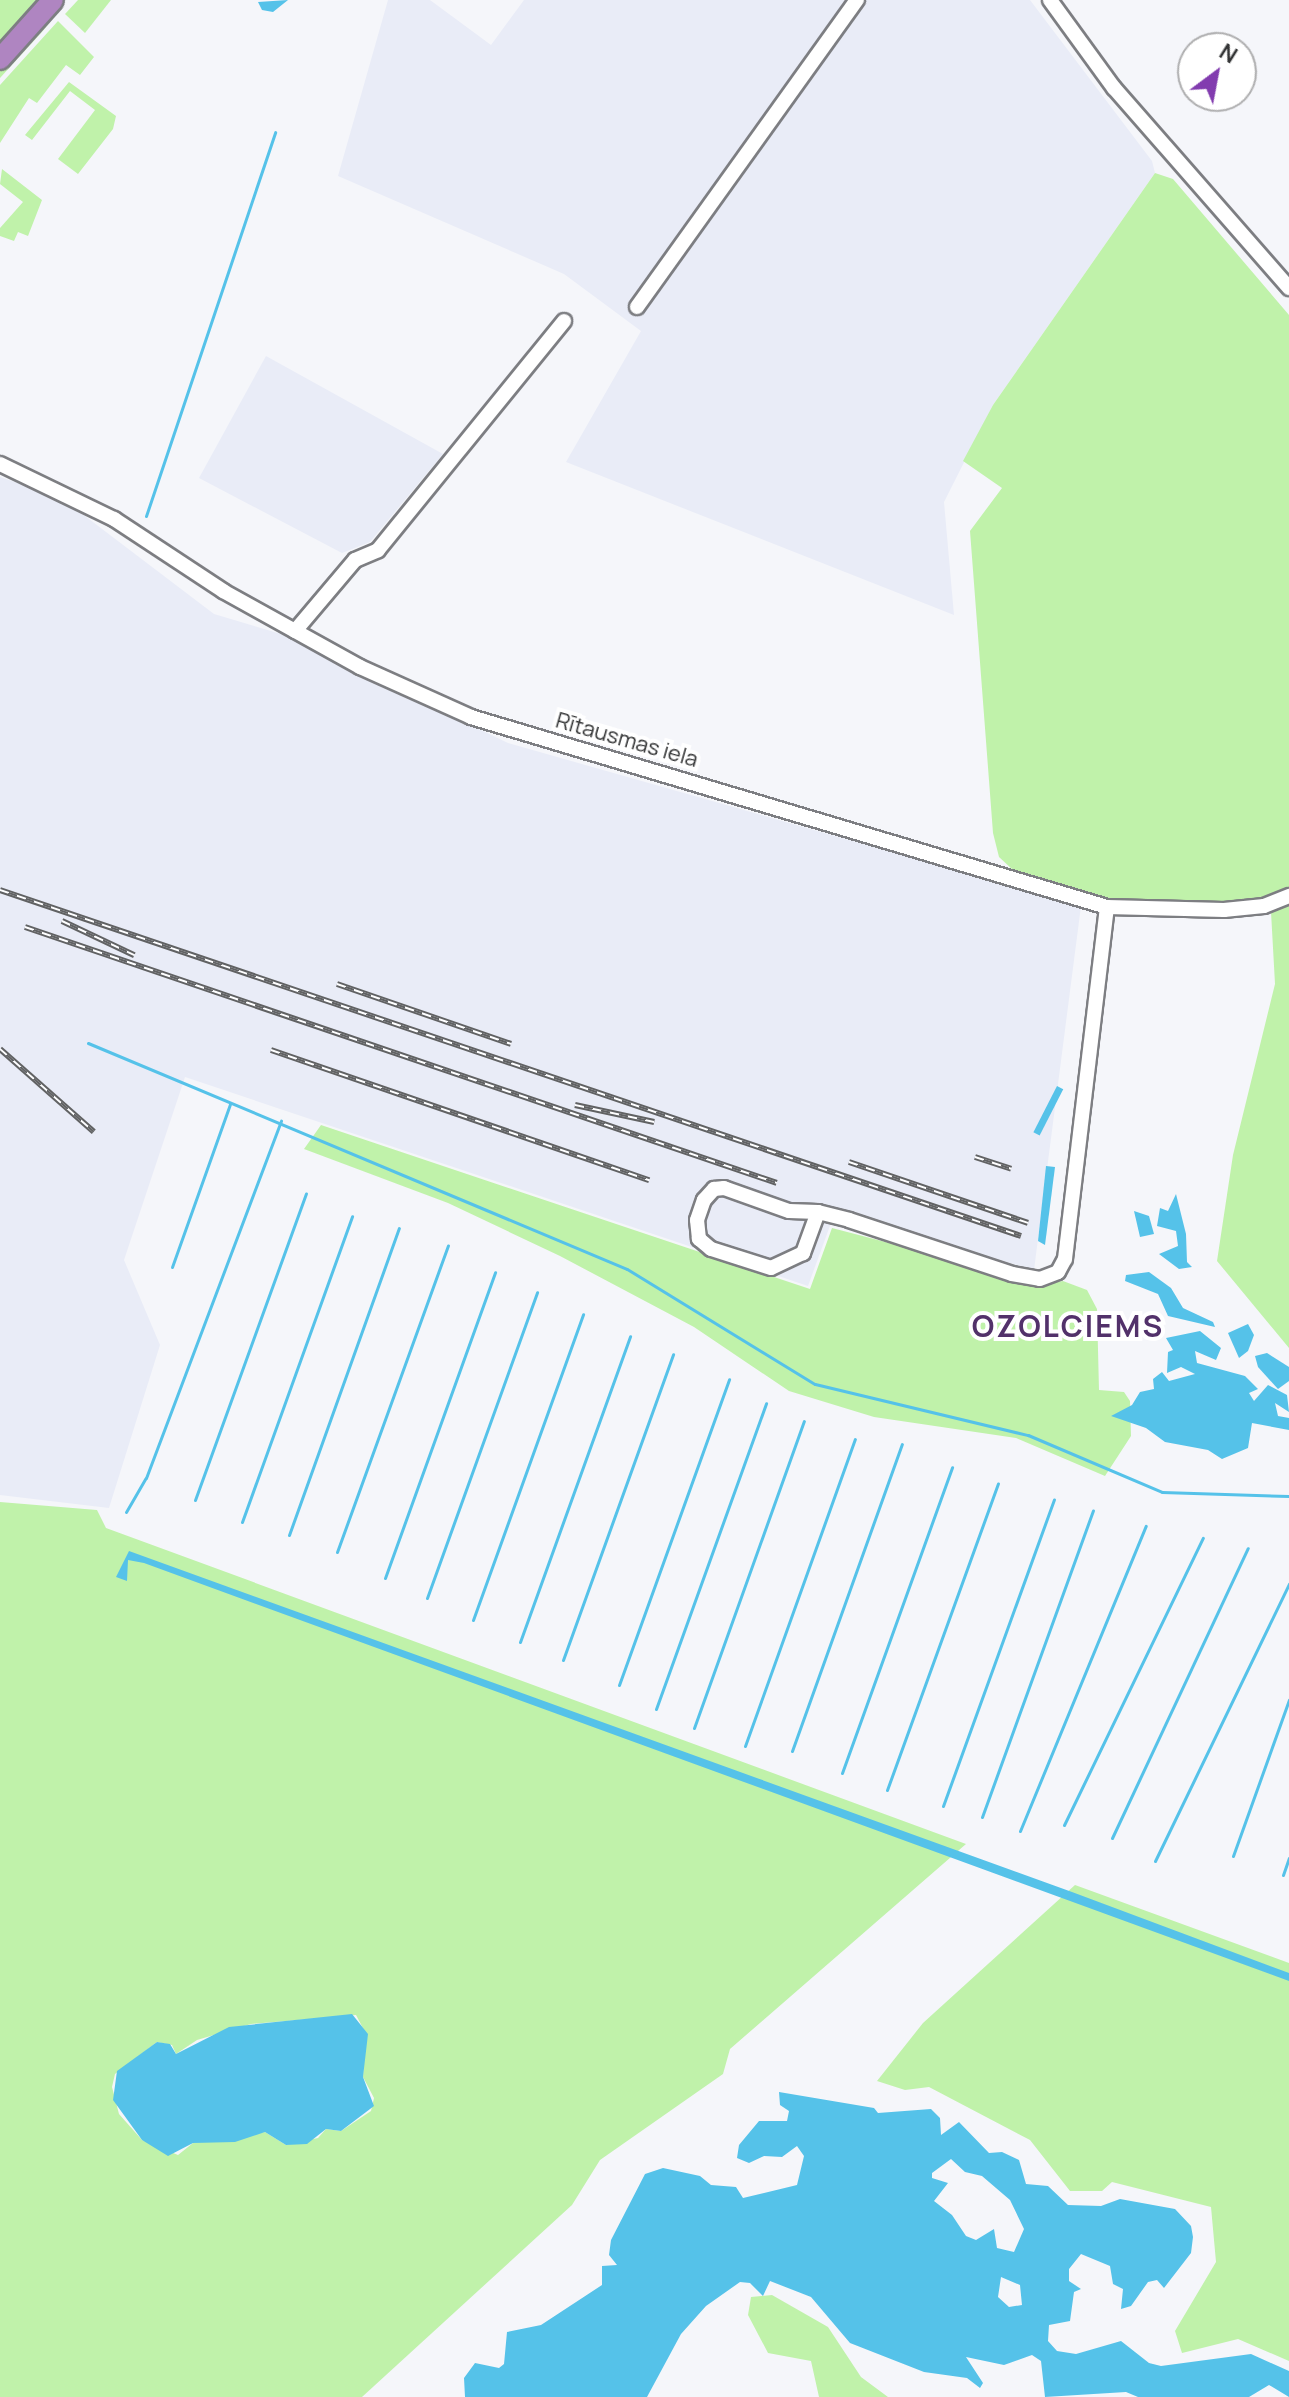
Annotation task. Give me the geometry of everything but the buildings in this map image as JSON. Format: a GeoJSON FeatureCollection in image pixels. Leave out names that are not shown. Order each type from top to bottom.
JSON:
{"type":"FeatureCollection","features":[{"type":"Feature","properties":{"kind":"highway"},"geometry":{"type":"LineString","coordinates":[[0,59],[53,0]]}},
{"type":"Feature","properties":{"kind":"street"},"geometry":{"type":"LineString","coordinates":[[637,307],[857,0]]}},
{"type":"Feature","properties":{"kind":"street"},"geometry":{"type":"LineString","coordinates":[[1050,0],[1114,88],[1289,288]]}},
{"type":"Feature","properties":{"kind":"street"},"geometry":{"type":"LineString","coordinates":[[295,631],[355,560],[378,550],[564,321]]}},
{"type":"Feature","properties":{"kind":"street","name":"Rītausmas iela"},"geometry":{"type":"LineString","coordinates":[[0,464],[114,519],[295,631],[471,717],[1107,907],[1224,910],[1264,906],[1289,896]]}},
{"type":"Feature","properties":{"kind":"street"},"geometry":{"type":"LineString","coordinates":[[818,1212],[803,1253],[771,1268],[711,1249],[699,1239],[697,1220],[714,1189],[789,1211],[818,1212],[1012,1274],[1040,1279],[1058,1272],[1065,1259],[1107,907]]}},
{"type":"Feature","properties":{"kind":"shaded area"},"geometry":{"type":"Polygon","coordinates":[[[388,0],[430,0],[491,45],[524,0],[1030,0],[1152,161],[1155,173],[993,405],[944,502],[954,615],[566,462],[641,331],[564,274],[338,176],[388,0]]]}},
{"type":"Feature","properties":{"kind":"shaded area"},"geometry":{"type":"Polygon","coordinates":[[[266,356],[443,454],[370,542],[342,553],[199,478],[266,356]]]}},
{"type":"Feature","properties":{"kind":"shaded area"},"geometry":{"type":"Polygon","coordinates":[[[0,477],[60,497],[214,614],[281,634],[508,743],[1081,906],[1034,1270],[835,1212],[808,1286],[185,1077],[124,1260],[160,1345],[109,1508],[0,1495],[0,477]]]}},
{"type":"Feature","properties":{"kind":"green space"},"geometry":{"type":"Polygon","coordinates":[[[0,0],[43,0],[0,47],[0,0]]]}},
{"type":"Feature","properties":{"kind":"green space"},"geometry":{"type":"Polygon","coordinates":[[[78,0],[111,0],[85,33],[65,14],[78,0]]]}},
{"type":"Feature","properties":{"kind":"green space"},"geometry":{"type":"Polygon","coordinates":[[[52,20],[0,78],[0,70],[44,22],[52,20]]]}},
{"type":"Feature","properties":{"kind":"green space"},"geometry":{"type":"Polygon","coordinates":[[[58,21],[94,57],[80,75],[66,65],[37,103],[29,98],[0,143],[0,85],[58,21]]]}},
{"type":"Feature","properties":{"kind":"green space"},"geometry":{"type":"Polygon","coordinates":[[[69,82],[116,116],[113,129],[78,174],[58,159],[95,110],[70,91],[32,140],[25,135],[69,82]]]}},
{"type":"Feature","properties":{"kind":"green space"},"geometry":{"type":"Polygon","coordinates":[[[2,169],[42,200],[28,236],[18,232],[14,241],[0,236],[0,228],[23,202],[0,184],[2,169]]]}},
{"type":"Feature","properties":{"kind":"green space"},"geometry":{"type":"Polygon","coordinates":[[[1155,173],[1173,179],[1289,315],[1289,1348],[1217,1261],[1233,1155],[1275,984],[1271,912],[1261,900],[1193,905],[1115,902],[1013,870],[999,857],[993,833],[970,531],[1002,488],[963,461],[993,405],[1155,173]]]}},
{"type":"Feature","properties":{"kind":"green space"},"geometry":{"type":"Polygon","coordinates":[[[321,1125],[810,1289],[832,1228],[1046,1284],[1063,1281],[1087,1290],[1097,1309],[1099,1390],[1124,1392],[1130,1401],[1131,1436],[1105,1476],[1016,1438],[874,1417],[789,1391],[694,1327],[560,1256],[448,1203],[304,1149],[321,1125]]]}},
{"type":"Feature","properties":{"kind":"green space"},"geometry":{"type":"Polygon","coordinates":[[[0,1502],[97,1510],[106,1528],[966,1844],[730,2049],[723,2074],[600,2160],[572,2205],[362,2397],[0,2397],[0,1502]],[[356,2015],[251,2024],[197,2040],[176,2054],[172,2045],[157,2042],[115,2074],[112,2087],[119,2114],[142,2140],[178,2155],[193,2143],[265,2132],[286,2145],[318,2138],[326,2129],[341,2131],[371,2111],[374,2098],[363,2077],[365,2032],[356,2015]]]}},
{"type":"Feature","properties":{"kind":"green space"},"geometry":{"type":"Polygon","coordinates":[[[1075,1885],[1289,1963],[1289,2361],[1238,2339],[1182,2353],[1175,2331],[1216,2262],[1211,2207],[1112,2182],[1102,2191],[1070,2191],[1030,2140],[929,2087],[905,2090],[877,2081],[923,2023],[1075,1885]]]}},
{"type":"Feature","properties":{"kind":"green space"},"geometry":{"type":"Polygon","coordinates":[[[772,2295],[828,2327],[861,2377],[888,2397],[819,2397],[811,2361],[768,2353],[748,2315],[751,2297],[772,2295]]]}},
{"type":"Feature","properties":{"kind":"water"},"geometry":{"type":"Polygon","coordinates":[[[288,0],[273,12],[262,10],[258,2],[288,0]]]}},
{"type":"Feature","properties":{"kind":"water"},"geometry":{"type":"Polygon","coordinates":[[[1057,1086],[1063,1089],[1040,1136],[1033,1132],[1057,1086]]]}},
{"type":"Feature","properties":{"kind":"water"},"geometry":{"type":"Polygon","coordinates":[[[1046,1166],[1055,1167],[1045,1245],[1038,1241],[1046,1166]]]}},
{"type":"Feature","properties":{"kind":"water"},"geometry":{"type":"Polygon","coordinates":[[[1176,1194],[1186,1234],[1187,1262],[1192,1267],[1179,1269],[1159,1254],[1178,1246],[1176,1231],[1157,1226],[1160,1208],[1168,1211],[1176,1194]]]}},
{"type":"Feature","properties":{"kind":"water"},"geometry":{"type":"Polygon","coordinates":[[[1134,1211],[1149,1216],[1154,1234],[1140,1237],[1134,1211]]]}},
{"type":"Feature","properties":{"kind":"water"},"geometry":{"type":"Polygon","coordinates":[[[1149,1272],[1171,1288],[1183,1308],[1213,1322],[1215,1327],[1168,1316],[1158,1294],[1125,1281],[1126,1275],[1149,1272]]]}},
{"type":"Feature","properties":{"kind":"water"},"geometry":{"type":"Polygon","coordinates":[[[1248,1324],[1254,1335],[1248,1351],[1239,1358],[1228,1333],[1248,1324]]]}},
{"type":"Feature","properties":{"kind":"water"},"geometry":{"type":"Polygon","coordinates":[[[1200,1331],[1221,1348],[1216,1360],[1195,1351],[1197,1363],[1245,1376],[1258,1389],[1249,1393],[1254,1401],[1268,1385],[1287,1395],[1289,1412],[1275,1403],[1278,1416],[1289,1418],[1289,1430],[1252,1423],[1248,1448],[1222,1459],[1208,1450],[1165,1442],[1146,1428],[1111,1416],[1132,1405],[1140,1392],[1154,1389],[1153,1379],[1162,1372],[1169,1381],[1195,1374],[1181,1367],[1167,1373],[1168,1352],[1173,1350],[1166,1338],[1200,1331]]]}},
{"type":"Feature","properties":{"kind":"water"},"geometry":{"type":"Polygon","coordinates":[[[1267,1353],[1289,1367],[1289,1381],[1278,1389],[1258,1367],[1255,1356],[1267,1353]]]}},
{"type":"Feature","properties":{"kind":"water"},"geometry":{"type":"Polygon","coordinates":[[[129,1551],[1072,1892],[1289,1973],[1289,1981],[144,1563],[128,1560],[127,1581],[116,1577],[129,1551]]]}},
{"type":"Feature","properties":{"kind":"water"},"geometry":{"type":"Polygon","coordinates":[[[352,2014],[368,2034],[363,2077],[374,2106],[341,2131],[326,2129],[307,2144],[286,2145],[265,2132],[235,2142],[193,2143],[168,2156],[142,2140],[113,2100],[117,2071],[157,2042],[170,2044],[176,2054],[229,2027],[352,2014]]]}},
{"type":"Feature","properties":{"kind":"water"},"geometry":{"type":"Polygon","coordinates":[[[779,2092],[874,2108],[878,2113],[931,2109],[940,2118],[941,2135],[959,2122],[989,2153],[1002,2152],[1019,2160],[1026,2184],[1048,2186],[1068,2205],[1101,2206],[1120,2199],[1175,2209],[1191,2226],[1191,2253],[1164,2288],[1157,2280],[1148,2282],[1131,2306],[1121,2309],[1123,2289],[1113,2284],[1110,2266],[1081,2254],[1069,2269],[1069,2281],[1081,2289],[1074,2292],[1070,2321],[1049,2325],[1048,2341],[1057,2351],[1076,2354],[1121,2341],[1149,2363],[1161,2366],[1251,2354],[1289,2371],[1289,2397],[1269,2385],[1249,2397],[1138,2397],[1126,2392],[1045,2397],[1041,2361],[1032,2355],[1004,2365],[966,2357],[983,2383],[980,2388],[967,2378],[924,2372],[850,2343],[811,2297],[770,2281],[763,2296],[750,2283],[740,2282],[706,2306],[681,2334],[647,2397],[465,2397],[464,2378],[475,2363],[499,2368],[504,2364],[507,2332],[541,2325],[602,2285],[602,2266],[617,2265],[609,2255],[611,2240],[645,2174],[663,2168],[700,2176],[711,2185],[736,2187],[743,2198],[797,2185],[804,2156],[797,2146],[782,2157],[764,2156],[749,2163],[737,2158],[739,2145],[759,2121],[787,2121],[789,2111],[780,2105],[779,2092]],[[951,2159],[932,2173],[932,2178],[948,2183],[934,2201],[952,2215],[966,2236],[976,2240],[994,2229],[997,2248],[1014,2252],[1024,2229],[1010,2200],[982,2176],[965,2172],[951,2159]],[[1001,2277],[998,2297],[1009,2307],[1022,2305],[1020,2285],[1001,2277]]]}},
{"type":"Feature","properties":{"kind":"waterway"},"geometry":{"type":"LineString","coordinates":[[146,516],[275,132]]}},
{"type":"Feature","properties":{"kind":"waterway"},"geometry":{"type":"LineString","coordinates":[[88,1043],[627,1269],[815,1384],[1028,1435],[1162,1492],[1289,1496]]}},
{"type":"Feature","properties":{"kind":"waterway"},"geometry":{"type":"LineString","coordinates":[[172,1267],[230,1104]]}},
{"type":"Feature","properties":{"kind":"waterway"},"geometry":{"type":"LineString","coordinates":[[126,1512],[146,1478],[281,1121]]}},
{"type":"Feature","properties":{"kind":"waterway"},"geometry":{"type":"LineString","coordinates":[[195,1500],[306,1193]]}},
{"type":"Feature","properties":{"kind":"waterway"},"geometry":{"type":"LineString","coordinates":[[242,1522],[352,1216]]}},
{"type":"Feature","properties":{"kind":"waterway"},"geometry":{"type":"LineString","coordinates":[[289,1535],[399,1228]]}},
{"type":"Feature","properties":{"kind":"waterway"},"geometry":{"type":"LineString","coordinates":[[337,1552],[448,1246]]}},
{"type":"Feature","properties":{"kind":"waterway"},"geometry":{"type":"LineString","coordinates":[[385,1578],[495,1272]]}},
{"type":"Feature","properties":{"kind":"waterway"},"geometry":{"type":"LineString","coordinates":[[427,1598],[537,1292]]}},
{"type":"Feature","properties":{"kind":"waterway"},"geometry":{"type":"LineString","coordinates":[[473,1620],[583,1314]]}},
{"type":"Feature","properties":{"kind":"waterway"},"geometry":{"type":"LineString","coordinates":[[520,1642],[630,1336]]}},
{"type":"Feature","properties":{"kind":"waterway"},"geometry":{"type":"LineString","coordinates":[[563,1660],[673,1354]]}},
{"type":"Feature","properties":{"kind":"waterway"},"geometry":{"type":"LineString","coordinates":[[619,1685],[729,1379]]}},
{"type":"Feature","properties":{"kind":"waterway"},"geometry":{"type":"LineString","coordinates":[[656,1709],[766,1403]]}},
{"type":"Feature","properties":{"kind":"waterway"},"geometry":{"type":"LineString","coordinates":[[694,1728],[804,1421]]}},
{"type":"Feature","properties":{"kind":"waterway"},"geometry":{"type":"LineString","coordinates":[[745,1746],[855,1439]]}},
{"type":"Feature","properties":{"kind":"waterway"},"geometry":{"type":"LineString","coordinates":[[792,1751],[902,1444]]}},
{"type":"Feature","properties":{"kind":"waterway"},"geometry":{"type":"LineString","coordinates":[[842,1773],[952,1467]]}},
{"type":"Feature","properties":{"kind":"waterway"},"geometry":{"type":"LineString","coordinates":[[887,1790],[998,1483]]}},
{"type":"Feature","properties":{"kind":"waterway"},"geometry":{"type":"LineString","coordinates":[[943,1806],[1054,1500]]}},
{"type":"Feature","properties":{"kind":"waterway"},"geometry":{"type":"LineString","coordinates":[[982,1817],[1093,1511]]}},
{"type":"Feature","properties":{"kind":"waterway"},"geometry":{"type":"LineString","coordinates":[[1020,1831],[1146,1526]]}},
{"type":"Feature","properties":{"kind":"waterway"},"geometry":{"type":"LineString","coordinates":[[1064,1825],[1203,1538]]}},
{"type":"Feature","properties":{"kind":"waterway"},"geometry":{"type":"LineString","coordinates":[[1112,1838],[1248,1548]]}},
{"type":"Feature","properties":{"kind":"waterway"},"geometry":{"type":"LineString","coordinates":[[1155,1861],[1289,1584]]}},
{"type":"Feature","properties":{"kind":"waterway"},"geometry":{"type":"LineString","coordinates":[[1233,1856],[1289,1700]]}},
{"type":"Feature","properties":{"kind":"waterway"},"geometry":{"type":"LineString","coordinates":[[1283,1875],[1289,1858]]}},
{"type":"Feature","properties":{"kind":"railway"},"geometry":{"type":"LineString","coordinates":[[0,890],[1021,1236]]}},
{"type":"Feature","properties":{"kind":"railway"},"geometry":{"type":"LineString","coordinates":[[62,921],[134,955]]}},
{"type":"Feature","properties":{"kind":"railway"},"geometry":{"type":"LineString","coordinates":[[25,927],[777,1183]]}},
{"type":"Feature","properties":{"kind":"railway"},"geometry":{"type":"LineString","coordinates":[[337,984],[511,1044]]}},
{"type":"Feature","properties":{"kind":"railway"},"geometry":{"type":"LineString","coordinates":[[0,1049],[94,1132]]}},
{"type":"Feature","properties":{"kind":"railway"},"geometry":{"type":"LineString","coordinates":[[271,1050],[649,1180]]}},
{"type":"Feature","properties":{"kind":"railway"},"geometry":{"type":"LineString","coordinates":[[575,1105],[654,1122]]}},
{"type":"Feature","properties":{"kind":"railway"},"geometry":{"type":"LineString","coordinates":[[975,1157],[1011,1169]]}},
{"type":"Feature","properties":{"kind":"railway"},"geometry":{"type":"LineString","coordinates":[[849,1162],[1028,1223]]}},
{"type":"Feature","properties":{"kind":"district","name":"OZOLCIEMS"},"geometry":{"type":"Point","coordinates":[1068,1326]}}]}
